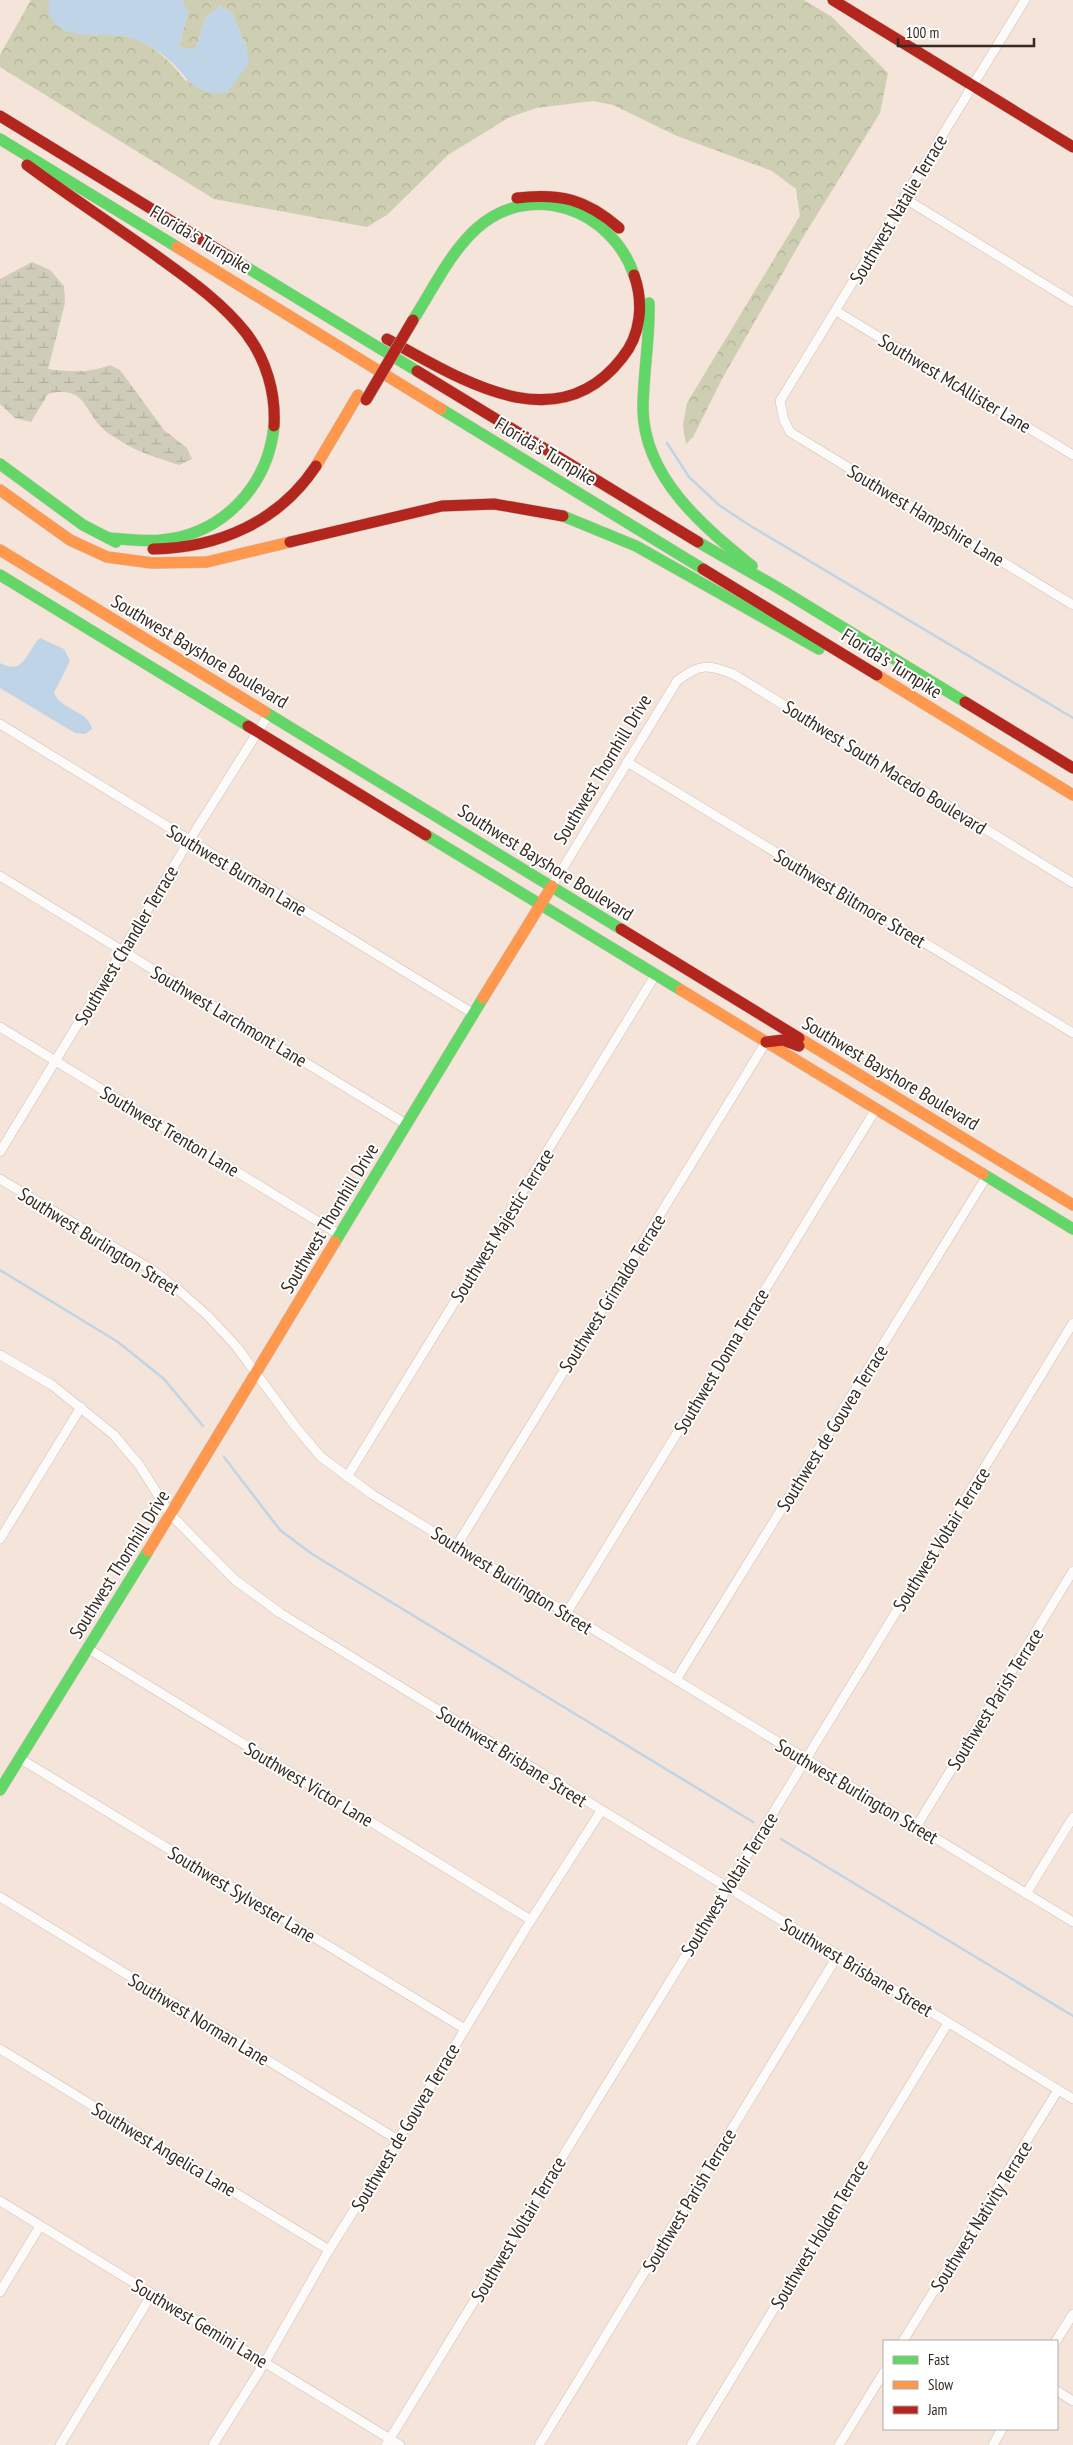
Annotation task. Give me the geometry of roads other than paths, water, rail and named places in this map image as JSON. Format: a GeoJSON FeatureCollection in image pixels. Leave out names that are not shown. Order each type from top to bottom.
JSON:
{"type":"FeatureCollection","features":[{"type":"Feature","properties":{"kind":"main road"},"geometry":{"type":"LineString","coordinates":[[833,0],[1073,147]]}},
{"type":"Feature","properties":{"kind":"main road","name":"Florida's Turnpike"},"geometry":{"type":"LineString","coordinates":[[0,116],[256,270],[731,563],[780,589],[1073,768]]}},
{"type":"Feature","properties":{"kind":"main road"},"geometry":{"type":"LineString","coordinates":[[0,140],[29,166],[190,280],[226,310],[243,328],[259,350],[270,374],[276,420],[274,434],[267,461],[256,483],[241,503],[222,517],[187,535],[149,540],[108,538]]}},
{"type":"Feature","properties":{"kind":"main road","name":"Florida's Turnpike"},"geometry":{"type":"LineString","coordinates":[[0,140],[762,603],[898,689],[1073,795]]}},
{"type":"Feature","properties":{"kind":"main road"},"geometry":{"type":"LineString","coordinates":[[181,564],[256,534],[296,505],[317,480],[362,397],[453,240],[467,223],[487,209],[511,198],[544,194],[577,200],[604,214],[630,242]]}},
{"type":"Feature","properties":{"kind":"main road"},"geometry":{"type":"LineString","coordinates":[[256,270],[454,374],[512,398],[532,401],[554,402],[575,396],[597,385],[613,372],[625,356],[635,336],[641,309],[640,289],[631,261],[617,240],[598,222],[575,210],[552,205],[520,206],[494,216],[478,227],[462,245],[408,318]]}},
{"type":"Feature","properties":{"kind":"main road"},"geometry":{"type":"LineString","coordinates":[[643,266],[648,281],[650,311],[643,411],[649,440],[660,472],[692,515],[780,589]]}},
{"type":"Feature","properties":{"kind":"main road"},"geometry":{"type":"LineString","coordinates":[[0,464],[83,525],[125,547],[165,550],[226,538],[250,526],[274,510],[307,477],[362,397]]}},
{"type":"Feature","properties":{"kind":"main road"},"geometry":{"type":"LineString","coordinates":[[0,490],[70,540],[107,557],[152,564],[207,562],[442,506],[494,504],[566,517],[636,546],[844,664],[898,689]]}},
{"type":"Feature","properties":{"kind":"main road","name":"Southwest Bayshore Boulevard"},"geometry":{"type":"LineString","coordinates":[[0,550],[1073,1205]]}},
{"type":"Feature","properties":{"kind":"main road"},"geometry":{"type":"LineString","coordinates":[[0,558],[23,571],[36,571]]}},
{"type":"Feature","properties":{"kind":"main road","name":"Southwest Bayshore Boulevard"},"geometry":{"type":"LineString","coordinates":[[0,575],[258,730],[1073,1229]]}},
{"type":"Feature","properties":{"kind":"main road","name":"Southwest Thornhill Drive"},"geometry":{"type":"LineString","coordinates":[[0,1790],[209,1454],[256,1372],[552,886]]}},
{"type":"Feature","properties":{"kind":"main road"},"geometry":{"type":"LineString","coordinates":[[677,987],[687,985],[735,1015],[744,1015],[751,1008]]}},
{"type":"Feature","properties":{"kind":"main road"},"geometry":{"type":"LineString","coordinates":[[766,1042],[780,1038],[790,1040],[843,1073],[856,1072]]}},
{"type":"Feature","properties":{"kind":"street","name":"Southwest Natalie Terrace"},"geometry":{"type":"LineString","coordinates":[[784,420],[780,401],[1025,0]]}},
{"type":"Feature","properties":{"kind":"street"},"geometry":{"type":"LineString","coordinates":[[904,198],[1073,302]]}},
{"type":"Feature","properties":{"kind":"street","name":"Southwest McAllister Lane"},"geometry":{"type":"LineString","coordinates":[[836,311],[1073,455]]}},
{"type":"Feature","properties":{"kind":"street","name":"Southwest Hampshire Lane"},"geometry":{"type":"LineString","coordinates":[[784,420],[790,432],[807,443],[1073,605]]}},
{"type":"Feature","properties":{"kind":"street","name":"Southwest South Macedo Boulevard"},"geometry":{"type":"LineString","coordinates":[[693,668],[716,667],[735,674],[1073,883]]}},
{"type":"Feature","properties":{"kind":"street","name":"Southwest Thornhill Drive"},"geometry":{"type":"LineString","coordinates":[[552,886],[677,681],[693,668]]}},
{"type":"Feature","properties":{"kind":"street","name":"Southwest Chandler Terrace"},"geometry":{"type":"LineString","coordinates":[[0,1152],[189,840],[269,714]]}},
{"type":"Feature","properties":{"kind":"street","name":"Southwest Burman Lane"},"geometry":{"type":"LineString","coordinates":[[0,724],[474,1014]]}},
{"type":"Feature","properties":{"kind":"street","name":"Southwest Biltmore Street"},"geometry":{"type":"LineString","coordinates":[[627,762],[1073,1033]]}},
{"type":"Feature","properties":{"kind":"street","name":"Southwest Larchmont Lane"},"geometry":{"type":"LineString","coordinates":[[0,876],[406,1124]]}},
{"type":"Feature","properties":{"kind":"street","name":"Southwest Majestic Terrace"},"geometry":{"type":"LineString","coordinates":[[347,1477],[656,974]]}},
{"type":"Feature","properties":{"kind":"street","name":"Southwest Trenton Lane"},"geometry":{"type":"LineString","coordinates":[[0,1027],[340,1235]]}},
{"type":"Feature","properties":{"kind":"street","name":"Southwest Grimaldo Terrace"},"geometry":{"type":"LineString","coordinates":[[457,1545],[766,1042]]}},
{"type":"Feature","properties":{"kind":"street","name":"Southwest Donna Terrace"},"geometry":{"type":"LineString","coordinates":[[566,1614],[876,1108]]}},
{"type":"Feature","properties":{"kind":"street","name":"Southwest de Gouvea Terrace"},"geometry":{"type":"LineString","coordinates":[[676,1680],[987,1176]]}},
{"type":"Feature","properties":{"kind":"street","name":"Southwest Burlington Street"},"geometry":{"type":"LineString","coordinates":[[0,1179],[154,1272],[208,1316],[256,1372],[295,1426],[321,1456],[347,1477],[566,1614],[1073,1922]]}},
{"type":"Feature","properties":{"kind":"street","name":"Southwest Voltair Terrace"},"geometry":{"type":"LineString","coordinates":[[388,2442],[1073,1324]]}},
{"type":"Feature","properties":{"kind":"street","name":"Southwest Brisbane Street"},"geometry":{"type":"LineString","coordinates":[[0,1355],[52,1385],[114,1435],[140,1466],[170,1514],[235,1580],[280,1613],[1073,2099]]}},
{"type":"Feature","properties":{"kind":"street"},"geometry":{"type":"LineString","coordinates":[[0,1539],[81,1407]]}},
{"type":"Feature","properties":{"kind":"street","name":"Southwest Parish Terrace"},"geometry":{"type":"LineString","coordinates":[[916,1827],[1073,1571]]}},
{"type":"Feature","properties":{"kind":"street","name":"Southwest Victor Lane"},"geometry":{"type":"LineString","coordinates":[[87,1648],[531,1920]]}},
{"type":"Feature","properties":{"kind":"street","name":"Southwest Sylvester Lane"},"geometry":{"type":"LineString","coordinates":[[19,1758],[464,2029]]}},
{"type":"Feature","properties":{"kind":"street","name":"Southwest de Gouvea Terrace"},"geometry":{"type":"LineString","coordinates":[[213,2445],[464,2029],[601,1811]]}},
{"type":"Feature","properties":{"kind":"street"},"geometry":{"type":"LineString","coordinates":[[1026,1894],[1073,1817]]}},
{"type":"Feature","properties":{"kind":"street","name":"Southwest Norman Lane"},"geometry":{"type":"LineString","coordinates":[[0,1897],[398,2140]]}},
{"type":"Feature","properties":{"kind":"street","name":"Southwest Parish Terrace"},"geometry":{"type":"LineString","coordinates":[[539,2445],[838,1955]]}},
{"type":"Feature","properties":{"kind":"street","name":"Southwest Holden Terrace"},"geometry":{"type":"LineString","coordinates":[[691,2445],[948,2022]]}},
{"type":"Feature","properties":{"kind":"street","name":"Southwest Angelica Lane"},"geometry":{"type":"LineString","coordinates":[[0,2048],[329,2250]]}},
{"type":"Feature","properties":{"kind":"street","name":"Southwest Nativity Terrace"},"geometry":{"type":"LineString","coordinates":[[904,2340],[1058,2090]]}},
{"type":"Feature","properties":{"kind":"street","name":"Southwest Gemini Lane"},"geometry":{"type":"LineString","coordinates":[[0,2201],[264,2362],[388,2442],[400,2445]]}},
{"type":"Feature","properties":{"kind":"street"},"geometry":{"type":"LineString","coordinates":[[0,2292],[40,2226]]}},
{"type":"Feature","properties":{"kind":"street"},"geometry":{"type":"LineString","coordinates":[[60,2445],[152,2294]]}},
{"type":"Feature","properties":{"kind":"street"},"geometry":{"type":"LineString","coordinates":[[1057,2340],[1073,2314]]}},
{"type":"Feature","properties":{"kind":"street"},"geometry":{"type":"LineString","coordinates":[[839,2445],[883,2374]]}},
{"type":"Feature","properties":{"kind":"street"},"geometry":{"type":"LineString","coordinates":[[1058,2392],[1073,2401]]}},
{"type":"Feature","properties":{"kind":"street"},"geometry":{"type":"LineString","coordinates":[[993,2445],[1001,2430]]}},
{"type":"Feature","properties":{"kind":"water"},"geometry":{"type":"Polygon","coordinates":[[[49,0],[182,0],[188,12],[179,47],[195,50],[206,17],[220,6],[232,13],[247,49],[249,63],[227,93],[208,92],[196,87],[175,65],[150,46],[127,37],[77,34],[65,30],[55,24],[50,14],[49,0]]]}},
{"type":"Feature","properties":{"kind":"water"},"geometry":{"type":"Polygon","coordinates":[[[40,638],[64,649],[70,661],[54,693],[62,703],[81,714],[90,723],[92,729],[85,734],[75,733],[0,688],[0,663],[15,667],[20,664],[40,638]]]}},
{"type":"Feature","properties":{"kind":"waterway"},"geometry":{"type":"LineString","coordinates":[[667,443],[689,477],[719,505],[749,525],[1073,718]]}},
{"type":"Feature","properties":{"kind":"waterway"},"geometry":{"type":"LineString","coordinates":[[0,1270],[118,1342],[164,1379],[203,1426]]}},
{"type":"Feature","properties":{"kind":"waterway"},"geometry":{"type":"LineString","coordinates":[[224,1457],[280,1530],[312,1554],[753,1822]]}},
{"type":"Feature","properties":{"kind":"waterway"},"geometry":{"type":"LineString","coordinates":[[781,1839],[1073,2016]]}}]}
